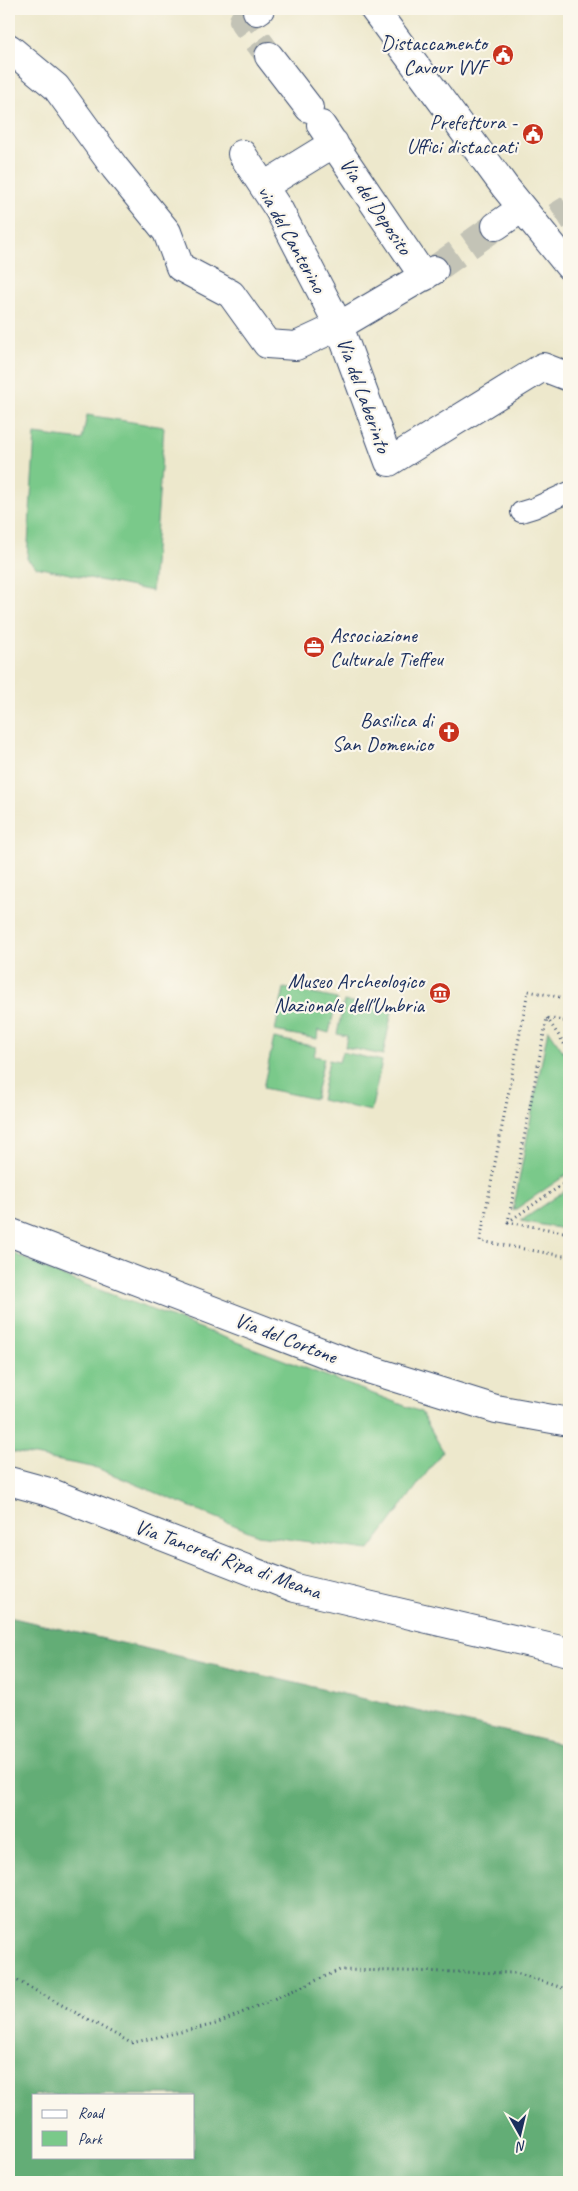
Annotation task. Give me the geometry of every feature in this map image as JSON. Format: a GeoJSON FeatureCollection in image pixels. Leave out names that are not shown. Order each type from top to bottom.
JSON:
{"type":"FeatureCollection","features":[{"type":"Feature","properties":{"kind":"street"},"geometry":{"type":"LineString","coordinates":[[374,9],[539,217],[569,266]]}},
{"type":"Feature","properties":{"kind":"street","name":"Via del Laberinto"},"geometry":{"type":"LineString","coordinates":[[9,48],[56,87],[116,168],[167,232],[180,267],[231,294],[267,344],[296,346],[339,326],[389,462],[543,367],[569,377]]}},
{"type":"Feature","properties":{"kind":"street","name":"Via del Deposito"},"geometry":{"type":"LineString","coordinates":[[269,56],[429,273],[339,326]]}},
{"type":"Feature","properties":{"kind":"street"},"geometry":{"type":"LineString","coordinates":[[264,186],[322,126]]}},
{"type":"Feature","properties":{"kind":"street","name":"via del Canterino"},"geometry":{"type":"LineString","coordinates":[[242,154],[279,210],[339,326]]}},
{"type":"Feature","properties":{"kind":"street"},"geometry":{"type":"LineString","coordinates":[[496,226],[539,217]]}},
{"type":"Feature","properties":{"kind":"street","name":"Via del Cortone"},"geometry":{"type":"LineString","coordinates":[[9,1232],[355,1365],[496,1409],[569,1422]]}},
{"type":"Feature","properties":{"kind":"street","name":"Via Tancredi Ripa di Meana"},"geometry":{"type":"LineString","coordinates":[[9,1481],[49,1492],[295,1588],[569,1652]]}},
{"type":"Feature","properties":{"kind":"lane"},"geometry":{"type":"LineString","coordinates":[[521,512],[569,492]]}},
{"type":"Feature","properties":{"kind":"path"},"geometry":{"type":"LineString","coordinates":[[569,998],[528,990],[480,1241],[569,1257]]}},
{"type":"Feature","properties":{"kind":"path"},"geometry":{"type":"LineString","coordinates":[[547,1018],[569,1022]]}},
{"type":"Feature","properties":{"kind":"path"},"geometry":{"type":"LineString","coordinates":[[547,1018],[569,1051]]}},
{"type":"Feature","properties":{"kind":"path"},"geometry":{"type":"LineString","coordinates":[[508,1222],[525,1122],[547,1018]]}},
{"type":"Feature","properties":{"kind":"path"},"geometry":{"type":"LineString","coordinates":[[508,1222],[569,1180]]}},
{"type":"Feature","properties":{"kind":"path"},"geometry":{"type":"LineString","coordinates":[[508,1222],[569,1234]]}},
{"type":"Feature","properties":{"kind":"path"},"geometry":{"type":"LineString","coordinates":[[9,1976],[131,2043],[216,2024],[340,1970],[516,1973],[569,1990]]}},
{"type":"Feature","properties":{"kind":"green space"},"geometry":{"type":"Polygon","coordinates":[[[87,415],[164,427],[152,591],[36,567],[27,559],[35,434],[82,440],[87,415]]]}},
{"type":"Feature","properties":{"kind":"green space"},"geometry":{"type":"Polygon","coordinates":[[[284,988],[337,999],[329,1033],[318,1030],[317,1039],[275,1031],[284,988]]]}},
{"type":"Feature","properties":{"kind":"green space"},"geometry":{"type":"Polygon","coordinates":[[[344,1001],[392,1011],[383,1055],[345,1047],[347,1036],[337,1034],[344,1001]]]}},
{"type":"Feature","properties":{"kind":"green space"},"geometry":{"type":"Polygon","coordinates":[[[548,1029],[569,1060],[569,1173],[513,1211],[548,1029]]]}},
{"type":"Feature","properties":{"kind":"green space"},"geometry":{"type":"Polygon","coordinates":[[[274,1038],[316,1047],[314,1056],[324,1058],[315,1099],[263,1088],[274,1038]]]}},
{"type":"Feature","properties":{"kind":"green space"},"geometry":{"type":"Polygon","coordinates":[[[342,1052],[382,1061],[371,1111],[321,1100],[329,1060],[339,1062],[342,1052]]]}},
{"type":"Feature","properties":{"kind":"green space"},"geometry":{"type":"Polygon","coordinates":[[[569,1188],[569,1230],[521,1221],[569,1188]]]}},
{"type":"Feature","properties":{"kind":"green space"},"geometry":{"type":"Polygon","coordinates":[[[9,1251],[52,1272],[421,1412],[443,1451],[369,1550],[258,1535],[97,1468],[9,1451],[9,1251]]]}},
{"type":"Feature","properties":{"kind":"green space"},"geometry":{"type":"Polygon","coordinates":[[[9,1617],[569,1746],[569,2182],[9,2182],[9,1617]]]}},
{"type":"Feature","properties":{"kind":"tunnel"},"geometry":{"type":"LineString","coordinates":[[257,11],[243,21],[269,56]]}},
{"type":"Feature","properties":{"kind":"tunnel"},"geometry":{"type":"LineString","coordinates":[[556,217],[569,209]]}},
{"type":"Feature","properties":{"kind":"tunnel"},"geometry":{"type":"LineString","coordinates":[[434,270],[496,226]]}},
{"type":"Feature","properties":{"kind":"place","name":"Distaccamento Cavour VVF"},"geometry":{"type":"Point","coordinates":[503,55]}},
{"type":"Feature","properties":{"kind":"place","name":"Prefettura - Uffici distaccati"},"geometry":{"type":"Point","coordinates":[533,134]}},
{"type":"Feature","properties":{"kind":"place","name":"Associazione Culturale Tieffeu"},"geometry":{"type":"Point","coordinates":[314,647]}},
{"type":"Feature","properties":{"kind":"place","name":"Basilica di San Domenico"},"geometry":{"type":"Point","coordinates":[449,732]}},
{"type":"Feature","properties":{"kind":"place","name":"Museo Archeologico Nazionale dell'Umbria"},"geometry":{"type":"Point","coordinates":[440,993]}}]}
